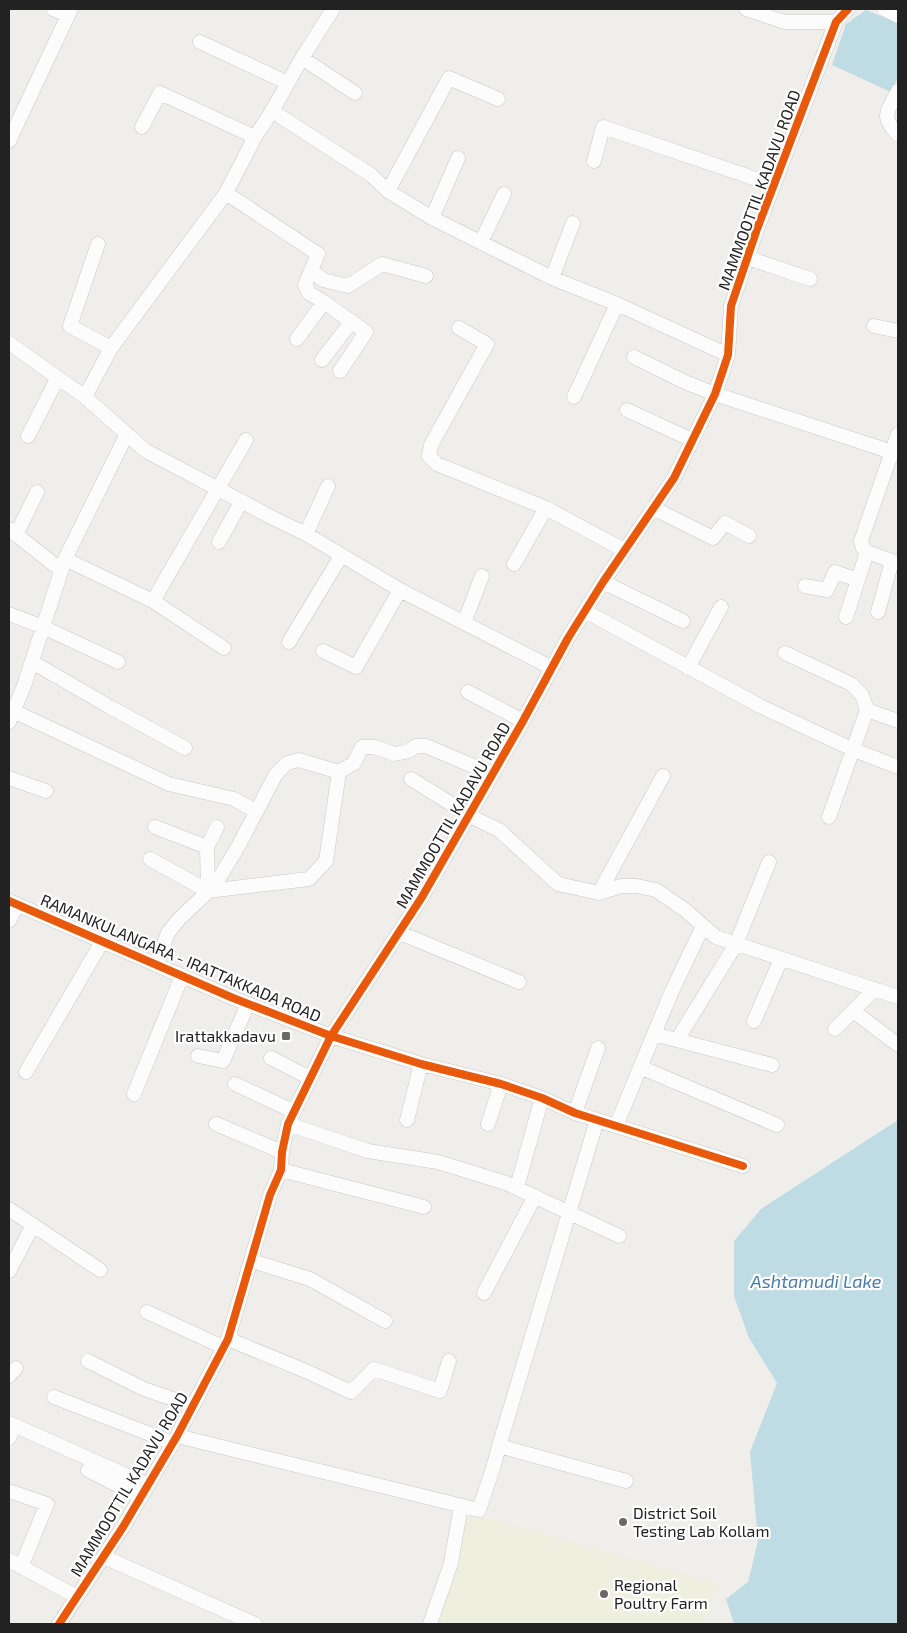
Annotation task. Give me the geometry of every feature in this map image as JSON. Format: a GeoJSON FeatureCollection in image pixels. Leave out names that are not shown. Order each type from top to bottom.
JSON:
{"type":"FeatureCollection","features":[{"type":"Feature","properties":{"kind":"street"},"geometry":{"type":"LineString","coordinates":[[9,141],[69,12],[52,9]]}},
{"type":"Feature","properties":{"kind":"street"},"geometry":{"type":"LineString","coordinates":[[85,397],[111,348],[226,194],[255,137],[332,9]]}},
{"type":"Feature","properties":{"kind":"street"},"geometry":{"type":"LineString","coordinates":[[746,9],[784,22],[836,22]]}},
{"type":"Feature","properties":{"kind":"street","name":"MAMMOOTTIL KADAVU ROAD"},"geometry":{"type":"LineString","coordinates":[[64,1622],[77,1597],[104,1557],[176,1439],[226,1343],[252,1261],[270,1195],[281,1170],[282,1152],[290,1118],[331,1036],[379,961],[400,933],[470,815],[585,611],[624,550],[674,478],[714,394],[728,355],[730,306],[836,22],[848,9]]}},
{"type":"Feature","properties":{"kind":"street"},"geometry":{"type":"LineString","coordinates":[[884,9],[898,16]]}},
{"type":"Feature","properties":{"kind":"street"},"geometry":{"type":"LineString","coordinates":[[200,42],[288,83]]}},
{"type":"Feature","properties":{"kind":"street"},"geometry":{"type":"LineString","coordinates":[[302,58],[355,92]]}},
{"type":"Feature","properties":{"kind":"street"},"geometry":{"type":"LineString","coordinates":[[388,191],[449,78],[498,99]]}},
{"type":"Feature","properties":{"kind":"street"},"geometry":{"type":"LineString","coordinates":[[898,91],[887,113],[888,122],[898,135]]}},
{"type":"Feature","properties":{"kind":"street"},"geometry":{"type":"LineString","coordinates":[[142,127],[160,93],[255,137]]}},
{"type":"Feature","properties":{"kind":"street"},"geometry":{"type":"LineString","coordinates":[[272,111],[371,175],[388,191],[432,218],[552,278],[617,304],[728,355]]}},
{"type":"Feature","properties":{"kind":"street"},"geometry":{"type":"LineString","coordinates":[[594,161],[603,127],[774,185]]}},
{"type":"Feature","properties":{"kind":"street"},"geometry":{"type":"LineString","coordinates":[[432,218],[458,158]]}},
{"type":"Feature","properties":{"kind":"street"},"geometry":{"type":"LineString","coordinates":[[226,194],[318,254],[306,284],[309,293],[352,320],[366,332],[340,371]]}},
{"type":"Feature","properties":{"kind":"street"},"geometry":{"type":"LineString","coordinates":[[481,242],[504,194]]}},
{"type":"Feature","properties":{"kind":"street"},"geometry":{"type":"LineString","coordinates":[[552,278],[573,223]]}},
{"type":"Feature","properties":{"kind":"street"},"geometry":{"type":"LineString","coordinates":[[98,244],[70,326],[111,348]]}},
{"type":"Feature","properties":{"kind":"street"},"geometry":{"type":"LineString","coordinates":[[748,258],[810,279]]}},
{"type":"Feature","properties":{"kind":"street"},"geometry":{"type":"LineString","coordinates":[[311,270],[323,280],[348,286],[382,264],[426,276]]}},
{"type":"Feature","properties":{"kind":"street"},"geometry":{"type":"LineString","coordinates":[[297,339],[324,302]]}},
{"type":"Feature","properties":{"kind":"street"},"geometry":{"type":"LineString","coordinates":[[574,397],[617,304]]}},
{"type":"Feature","properties":{"kind":"street"},"geometry":{"type":"LineString","coordinates":[[322,360],[352,320]]}},
{"type":"Feature","properties":{"kind":"street"},"geometry":{"type":"LineString","coordinates":[[874,326],[898,331]]}},
{"type":"Feature","properties":{"kind":"street"},"geometry":{"type":"LineString","coordinates":[[459,328],[487,344],[431,445],[429,456],[437,464],[546,508],[624,550]]}},
{"type":"Feature","properties":{"kind":"street"},"geometry":{"type":"LineString","coordinates":[[9,343],[57,379],[85,397],[146,451],[241,502],[306,534],[400,590],[552,668]]}},
{"type":"Feature","properties":{"kind":"street"},"geometry":{"type":"LineString","coordinates":[[634,357],[714,394],[895,454]]}},
{"type":"Feature","properties":{"kind":"street"},"geometry":{"type":"LineString","coordinates":[[28,436],[57,379]]}},
{"type":"Feature","properties":{"kind":"street"},"geometry":{"type":"LineString","coordinates":[[627,410],[692,440]]}},
{"type":"Feature","properties":{"kind":"street"},"geometry":{"type":"LineString","coordinates":[[127,434],[63,564],[24,686],[10,714],[169,784],[234,799],[256,811]]}},
{"type":"Feature","properties":{"kind":"street"},"geometry":{"type":"LineString","coordinates":[[878,612],[895,562],[867,552],[860,541],[895,454],[898,434]]}},
{"type":"Feature","properties":{"kind":"street"},"geometry":{"type":"LineString","coordinates":[[153,601],[246,440]]}},
{"type":"Feature","properties":{"kind":"street"},"geometry":{"type":"LineString","coordinates":[[306,534],[328,486]]}},
{"type":"Feature","properties":{"kind":"street"},"geometry":{"type":"LineString","coordinates":[[38,492],[12,532],[63,564],[153,601],[224,648]]}},
{"type":"Feature","properties":{"kind":"street"},"geometry":{"type":"LineString","coordinates":[[219,542],[241,502]]}},
{"type":"Feature","properties":{"kind":"street"},"geometry":{"type":"LineString","coordinates":[[514,564],[546,508]]}},
{"type":"Feature","properties":{"kind":"street"},"geometry":{"type":"LineString","coordinates":[[653,508],[713,538],[725,523],[749,536]]}},
{"type":"Feature","properties":{"kind":"street"},"geometry":{"type":"LineString","coordinates":[[846,617],[867,552]]}},
{"type":"Feature","properties":{"kind":"street"},"geometry":{"type":"LineString","coordinates":[[289,642],[341,556]]}},
{"type":"Feature","properties":{"kind":"street"},"geometry":{"type":"LineString","coordinates":[[805,586],[827,590],[835,572],[858,580]]}},
{"type":"Feature","properties":{"kind":"street"},"geometry":{"type":"LineString","coordinates":[[464,623],[482,576]]}},
{"type":"Feature","properties":{"kind":"street"},"geometry":{"type":"LineString","coordinates":[[603,582],[683,621]]}},
{"type":"Feature","properties":{"kind":"street"},"geometry":{"type":"LineString","coordinates":[[323,651],[356,667],[400,590]]}},
{"type":"Feature","properties":{"kind":"street"},"geometry":{"type":"LineString","coordinates":[[688,668],[721,607]]}},
{"type":"Feature","properties":{"kind":"street"},"geometry":{"type":"LineString","coordinates":[[585,611],[793,723],[898,767]]}},
{"type":"Feature","properties":{"kind":"street"},"geometry":{"type":"LineString","coordinates":[[9,614],[43,627],[118,662]]}},
{"type":"Feature","properties":{"kind":"street"},"geometry":{"type":"LineString","coordinates":[[784,653],[851,684],[862,695],[867,710],[829,817]]}},
{"type":"Feature","properties":{"kind":"street"},"geometry":{"type":"LineString","coordinates":[[32,662],[185,748]]}},
{"type":"Feature","properties":{"kind":"street"},"geometry":{"type":"LineString","coordinates":[[468,692],[523,721]]}},
{"type":"Feature","properties":{"kind":"street"},"geometry":{"type":"LineString","coordinates":[[867,710],[898,721]]}},
{"type":"Feature","properties":{"kind":"street"},"geometry":{"type":"LineString","coordinates":[[156,965],[168,932],[214,885],[239,845],[276,774],[287,763],[299,760],[339,772],[354,763],[362,747],[374,747],[395,754],[409,751],[416,746],[426,746],[492,774]]}},
{"type":"Feature","properties":{"kind":"street"},"geometry":{"type":"LineString","coordinates":[[150,859],[208,891],[309,878],[326,861],[339,772]]}},
{"type":"Feature","properties":{"kind":"street"},"geometry":{"type":"LineString","coordinates":[[599,893],[663,776]]}},
{"type":"Feature","properties":{"kind":"street"},"geometry":{"type":"LineString","coordinates":[[9,778],[46,791]]}},
{"type":"Feature","properties":{"kind":"street"},"geometry":{"type":"LineString","coordinates":[[411,779],[470,815],[499,830],[558,884],[599,893],[621,886],[637,886],[656,890],[685,910],[716,937],[898,997]]}},
{"type":"Feature","properties":{"kind":"street"},"geometry":{"type":"LineString","coordinates":[[155,827],[207,847]]}},
{"type":"Feature","properties":{"kind":"street"},"geometry":{"type":"LineString","coordinates":[[208,891],[207,847],[217,827]]}},
{"type":"Feature","properties":{"kind":"street"},"geometry":{"type":"LineString","coordinates":[[676,1040],[736,944],[769,862]]}},
{"type":"Feature","properties":{"kind":"street"},"geometry":{"type":"LineString","coordinates":[[9,921],[13,902]]}},
{"type":"Feature","properties":{"kind":"street","name":"RAMANKULANGARA - IRATTAKKADA ROAD"},"geometry":{"type":"LineString","coordinates":[[13,902],[248,1004],[331,1036],[421,1064],[502,1084],[597,1120],[743,1166]]}},
{"type":"Feature","properties":{"kind":"street"},"geometry":{"type":"LineString","coordinates":[[616,1126],[671,993],[704,926]]}},
{"type":"Feature","properties":{"kind":"street"},"geometry":{"type":"LineString","coordinates":[[400,933],[518,982]]}},
{"type":"Feature","properties":{"kind":"street"},"geometry":{"type":"LineString","coordinates":[[26,1072],[103,940]]}},
{"type":"Feature","properties":{"kind":"street"},"geometry":{"type":"LineString","coordinates":[[754,1022],[781,959]]}},
{"type":"Feature","properties":{"kind":"street"},"geometry":{"type":"LineString","coordinates":[[134,1094],[182,976]]}},
{"type":"Feature","properties":{"kind":"street"},"geometry":{"type":"LineString","coordinates":[[835,1029],[874,989]]}},
{"type":"Feature","properties":{"kind":"street"},"geometry":{"type":"LineString","coordinates":[[198,1056],[222,1061],[248,1004]]}},
{"type":"Feature","properties":{"kind":"street"},"geometry":{"type":"LineString","coordinates":[[853,1011],[898,1046]]}},
{"type":"Feature","properties":{"kind":"street"},"geometry":{"type":"LineString","coordinates":[[654,1034],[772,1065]]}},
{"type":"Feature","properties":{"kind":"street"},"geometry":{"type":"LineString","coordinates":[[575,1112],[598,1048]]}},
{"type":"Feature","properties":{"kind":"street"},"geometry":{"type":"LineString","coordinates":[[271,1058],[310,1078]]}},
{"type":"Feature","properties":{"kind":"street"},"geometry":{"type":"LineString","coordinates":[[407,1120],[421,1064]]}},
{"type":"Feature","properties":{"kind":"street"},"geometry":{"type":"LineString","coordinates":[[640,1067],[777,1125]]}},
{"type":"Feature","properties":{"kind":"street"},"geometry":{"type":"LineString","coordinates":[[235,1084],[290,1118],[368,1151],[438,1162],[506,1182],[619,1236]]}},
{"type":"Feature","properties":{"kind":"street"},"geometry":{"type":"LineString","coordinates":[[488,1124],[502,1084]]}},
{"type":"Feature","properties":{"kind":"street"},"geometry":{"type":"LineString","coordinates":[[517,1187],[542,1098]]}},
{"type":"Feature","properties":{"kind":"street"},"geometry":{"type":"LineString","coordinates":[[54,1397],[176,1439],[479,1510],[494,1466],[597,1120]]}},
{"type":"Feature","properties":{"kind":"street"},"geometry":{"type":"LineString","coordinates":[[216,1124],[282,1152]]}},
{"type":"Feature","properties":{"kind":"street"},"geometry":{"type":"LineString","coordinates":[[281,1170],[424,1207]]}},
{"type":"Feature","properties":{"kind":"street"},"geometry":{"type":"LineString","coordinates":[[484,1293],[536,1196]]}},
{"type":"Feature","properties":{"kind":"street"},"geometry":{"type":"LineString","coordinates":[[9,1210],[100,1270]]}},
{"type":"Feature","properties":{"kind":"street"},"geometry":{"type":"LineString","coordinates":[[9,1271],[33,1225]]}},
{"type":"Feature","properties":{"kind":"street"},"geometry":{"type":"LineString","coordinates":[[252,1261],[310,1279],[384,1321]]}},
{"type":"Feature","properties":{"kind":"street"},"geometry":{"type":"LineString","coordinates":[[147,1312],[308,1372],[350,1392],[374,1369],[440,1391],[449,1361]]}},
{"type":"Feature","properties":{"kind":"street"},"geometry":{"type":"LineString","coordinates":[[88,1361],[144,1389],[193,1406]]}},
{"type":"Feature","properties":{"kind":"street"},"geometry":{"type":"LineString","coordinates":[[11,1429],[145,1491]]}},
{"type":"Feature","properties":{"kind":"street"},"geometry":{"type":"LineString","coordinates":[[499,1446],[626,1481]]}},
{"type":"Feature","properties":{"kind":"street"},"geometry":{"type":"LineString","coordinates":[[88,1470],[145,1491]]}},
{"type":"Feature","properties":{"kind":"street"},"geometry":{"type":"LineString","coordinates":[[9,1491],[47,1504],[21,1567]]}},
{"type":"Feature","properties":{"kind":"street"},"geometry":{"type":"LineString","coordinates":[[430,1624],[451,1562],[461,1506]]}},
{"type":"Feature","properties":{"kind":"street"},"geometry":{"type":"LineString","coordinates":[[104,1557],[255,1624]]}},
{"type":"Feature","properties":{"kind":"street"},"geometry":{"type":"LineString","coordinates":[[9,1560],[77,1597]]}},
{"type":"Feature","properties":{"kind":"green space","name":"Regional Poultry Farm"},"geometry":{"type":"Polygon","coordinates":[[[466,1512],[718,1584],[703,1624],[436,1624],[466,1512]]]}},
{"type":"Feature","properties":{"kind":"water"},"geometry":{"type":"Polygon","coordinates":[[[866,10],[898,23],[898,77],[891,92],[832,65],[846,24],[866,10]]]}},
{"type":"Feature","properties":{"kind":"water","name":"Ashtamudi Lake"},"geometry":{"type":"Polygon","coordinates":[[[898,1120],[898,1624],[734,1624],[726,1599],[748,1582],[758,1541],[750,1452],[777,1383],[749,1338],[734,1296],[734,1241],[761,1209],[898,1120]]]}},
{"type":"Feature","properties":{"kind":"cycle path"},"geometry":{"type":"LineString","coordinates":[[59,1624],[123,1527],[177,1436],[228,1339],[270,1195],[281,1170],[282,1152],[288,1124],[331,1036],[422,897],[523,721],[568,638],[603,582],[674,478],[715,394],[728,355],[731,306],[757,229],[836,22],[848,9]]}},
{"type":"Feature","properties":{"kind":"cycle path"},"geometry":{"type":"LineString","coordinates":[[9,901],[233,998],[331,1036],[421,1064],[501,1084],[542,1098],[575,1113],[743,1166]]}},
{"type":"Feature","properties":{"kind":"place","name":"Irattakkadavu"},"geometry":{"type":"Point","coordinates":[286,1036]}},
{"type":"Feature","properties":{"kind":"place","name":"District Soil Testing Lab Kollam"},"geometry":{"type":"Point","coordinates":[623,1522]}},
{"type":"Feature","properties":{"kind":"place","name":"Regional Poultry Farm"},"geometry":{"type":"Point","coordinates":[604,1594]}}]}
